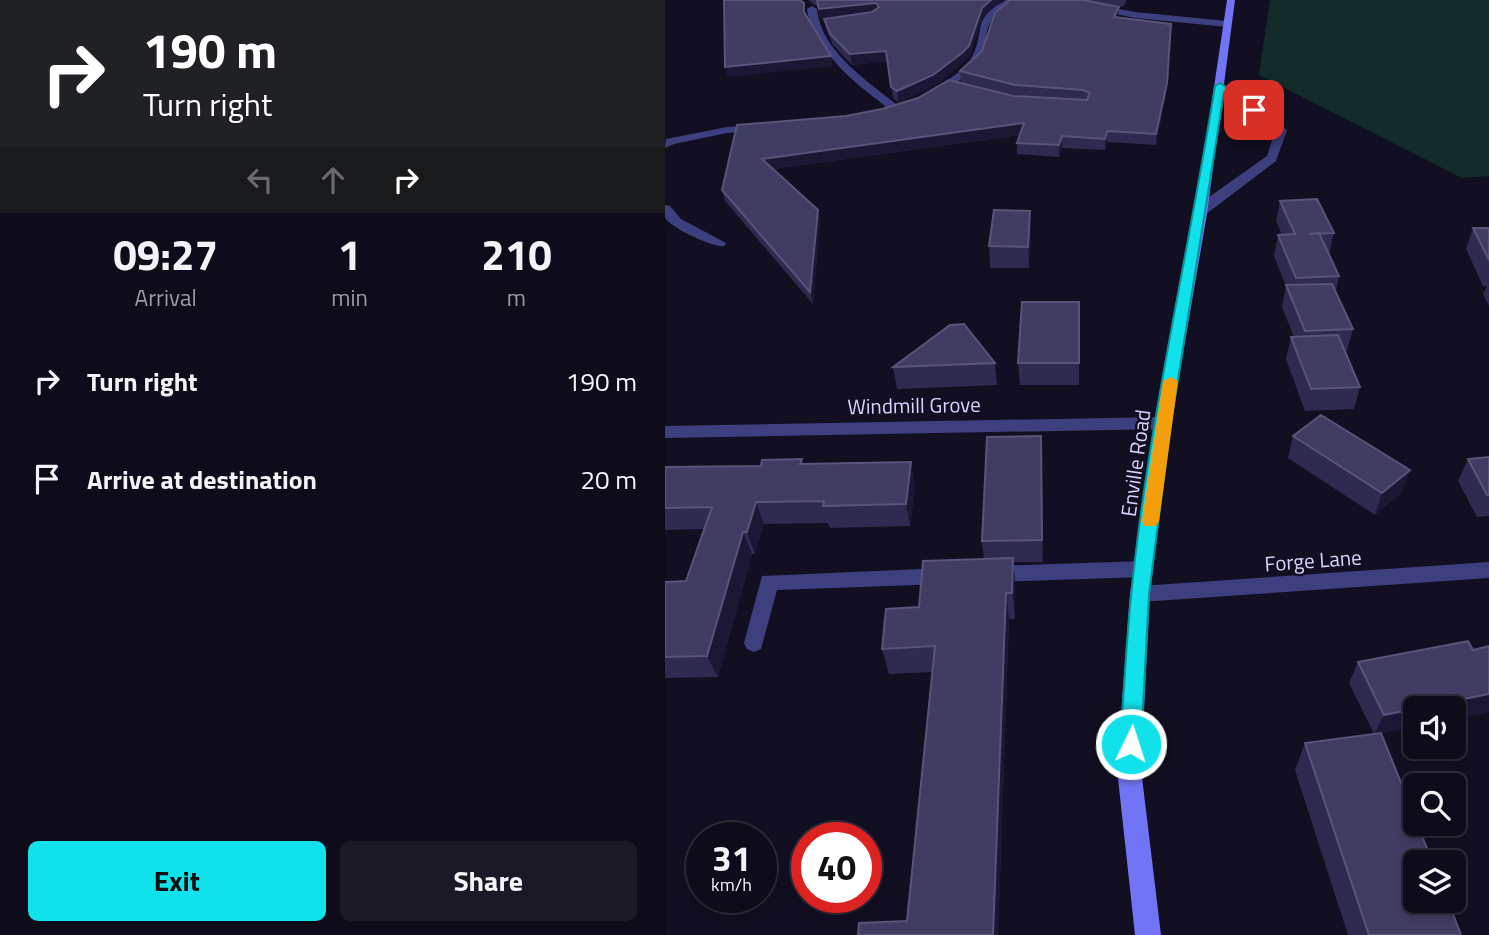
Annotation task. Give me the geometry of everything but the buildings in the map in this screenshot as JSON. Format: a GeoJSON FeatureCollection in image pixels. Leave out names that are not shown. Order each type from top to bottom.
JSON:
{"type":"FeatureCollection","features":[{"type":"Feature","properties":{"kind":"street"},"geometry":{"type":"LineString","coordinates":[[883,112],[908,106],[955,86],[978,56],[984,24],[998,8],[1013,0]]}},
{"type":"Feature","properties":{"kind":"street"},"geometry":{"type":"LineString","coordinates":[[1054,0],[1227,24]]}},
{"type":"Feature","properties":{"kind":"street","name":"Enville Road"},"geometry":{"type":"LineString","coordinates":[[1148,935],[1129,769],[1140,594],[1163,423],[1201,214],[1231,0]]}},
{"type":"Feature","properties":{"kind":"street"},"geometry":{"type":"LineString","coordinates":[[800,3],[812,9],[813,21],[822,24],[826,46],[839,63],[908,106]]}},
{"type":"Feature","properties":{"kind":"street"},"geometry":{"type":"LineString","coordinates":[[1201,214],[1213,200],[1272,158],[1281,130],[1220,86]]}},
{"type":"Feature","properties":{"kind":"street"},"geometry":{"type":"LineString","coordinates":[[665,145],[670,141],[727,130],[771,127]]}},
{"type":"Feature","properties":{"kind":"street"},"geometry":{"type":"LineString","coordinates":[[665,209],[676,222],[719,243]]}},
{"type":"Feature","properties":{"kind":"street","name":"Windmill Grove"},"geometry":{"type":"LineString","coordinates":[[665,432],[1163,423]]}},
{"type":"Feature","properties":{"kind":"street"},"geometry":{"type":"LineString","coordinates":[[754,643],[769,582],[1144,569]]}},
{"type":"Feature","properties":{"kind":"street","name":"Forge Lane"},"geometry":{"type":"LineString","coordinates":[[1140,594],[1489,570]]}},
{"type":"Feature","properties":{"kind":"green space"},"geometry":{"type":"Polygon","coordinates":[[[1270,0],[1489,0],[1489,176],[1462,178],[1259,75],[1270,0]]]}},
{"type":"Feature","properties":{"kind":"slow traffic"},"geometry":{"type":"LineString","coordinates":[[1150,521],[1171,381]]}},
{"type":"Feature","properties":{"kind":"route"},"geometry":{"type":"LineString","coordinates":[[1131,744],[1140,594],[1163,423],[1201,214],[1220,86],[1254,110]]}}]}
